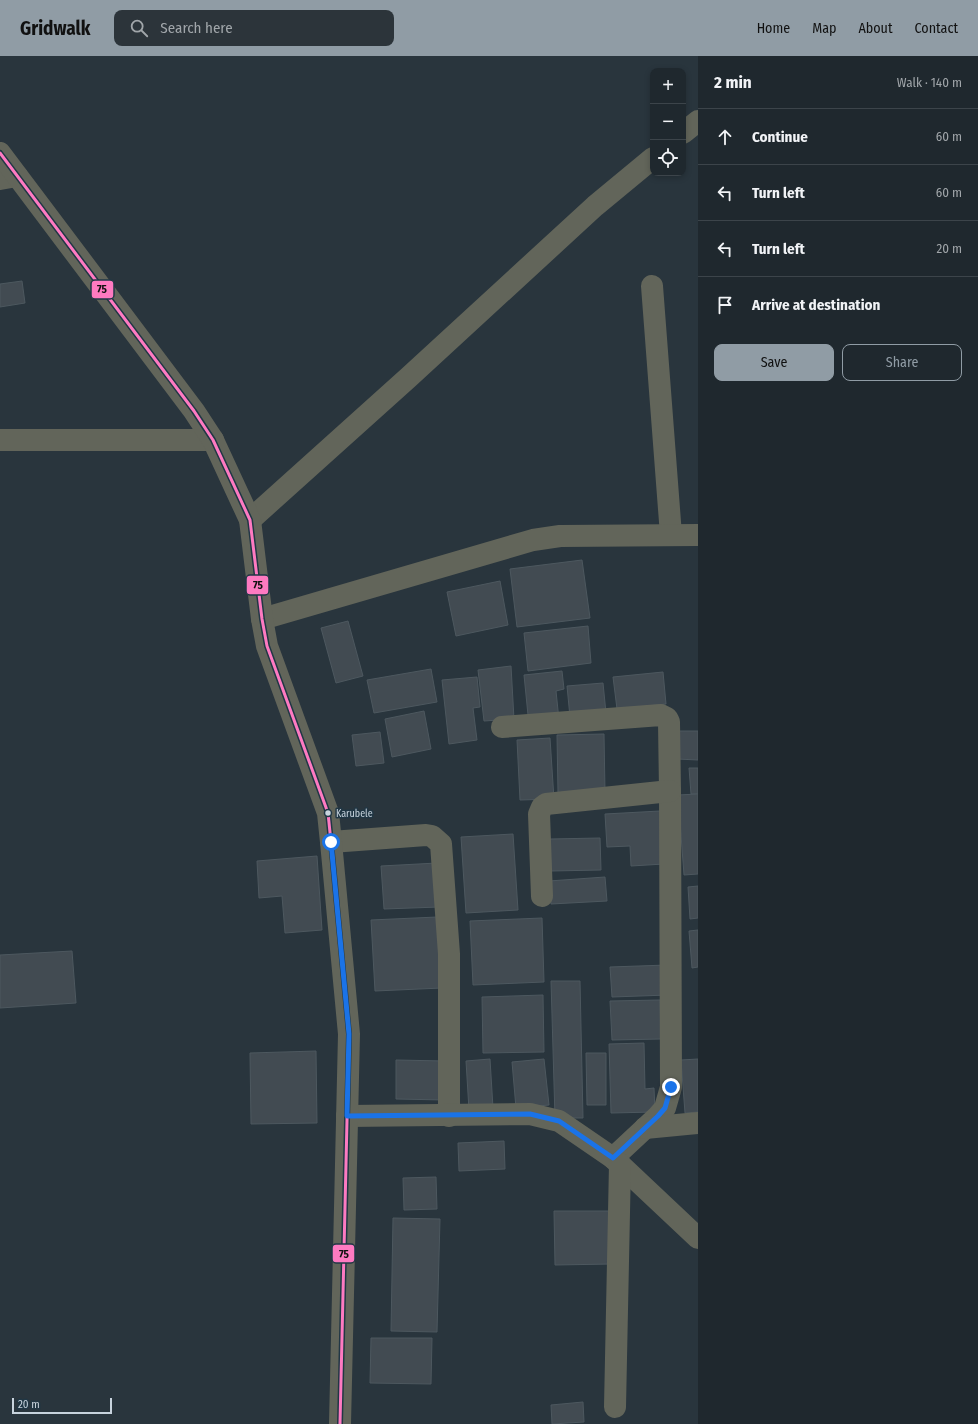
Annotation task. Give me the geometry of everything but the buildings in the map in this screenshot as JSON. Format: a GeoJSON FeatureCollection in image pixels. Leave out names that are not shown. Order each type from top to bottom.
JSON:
{"type":"FeatureCollection","features":[{"type":"Feature","properties":{"kind":"street"},"geometry":{"type":"LineString","coordinates":[[686,131],[698,121]]}},
{"type":"Feature","properties":{"kind":"street"},"geometry":{"type":"LineString","coordinates":[[0,153],[8,177],[194,411],[213,440],[250,520],[262,619],[267,646],[328,813],[331,842],[349,1034],[340,1424]]}},
{"type":"Feature","properties":{"kind":"street"},"geometry":{"type":"LineString","coordinates":[[250,520],[409,377],[595,206],[650,160]]}},
{"type":"Feature","properties":{"kind":"street"},"geometry":{"type":"LineString","coordinates":[[652,286],[671,535]]}},
{"type":"Feature","properties":{"kind":"street"},"geometry":{"type":"LineString","coordinates":[[0,440],[213,440]]}},
{"type":"Feature","properties":{"kind":"street"},"geometry":{"type":"LineString","coordinates":[[262,619],[533,540],[560,536],[698,535]]}},
{"type":"Feature","properties":{"kind":"street"},"geometry":{"type":"LineString","coordinates":[[502,727],[661,715],[667,718],[670,727],[671,1087],[665,1108],[616,1161],[615,1407]]}},
{"type":"Feature","properties":{"kind":"street"},"geometry":{"type":"LineString","coordinates":[[542,896],[539,814],[542,807],[546,804],[670,791]]}},
{"type":"Feature","properties":{"kind":"street"},"geometry":{"type":"LineString","coordinates":[[331,842],[426,835],[432,836],[441,844],[449,954],[449,1116]]}},
{"type":"Feature","properties":{"kind":"street"},"geometry":{"type":"LineString","coordinates":[[347,1116],[530,1114],[559,1121],[616,1161],[698,1238]]}},
{"type":"Feature","properties":{"kind":"street"},"geometry":{"type":"LineString","coordinates":[[645,1128],[698,1123]]}},
{"type":"Feature","properties":{"kind":"transit line","name":"75"},"geometry":{"type":"LineString","coordinates":[[0,153],[194,411],[213,440],[250,520],[262,619],[267,646],[328,813],[331,842],[349,1034],[340,1424]]}},
{"type":"Feature","properties":{"kind":"place","name":"Karubele"},"geometry":{"type":"Point","coordinates":[328,813]}},
{"type":"Feature","properties":{"kind":"route"},"geometry":{"type":"LineString","coordinates":[[331,842],[349,1034],[347,1116],[530,1114],[559,1121],[613,1158],[665,1108],[671,1087]]}}]}
